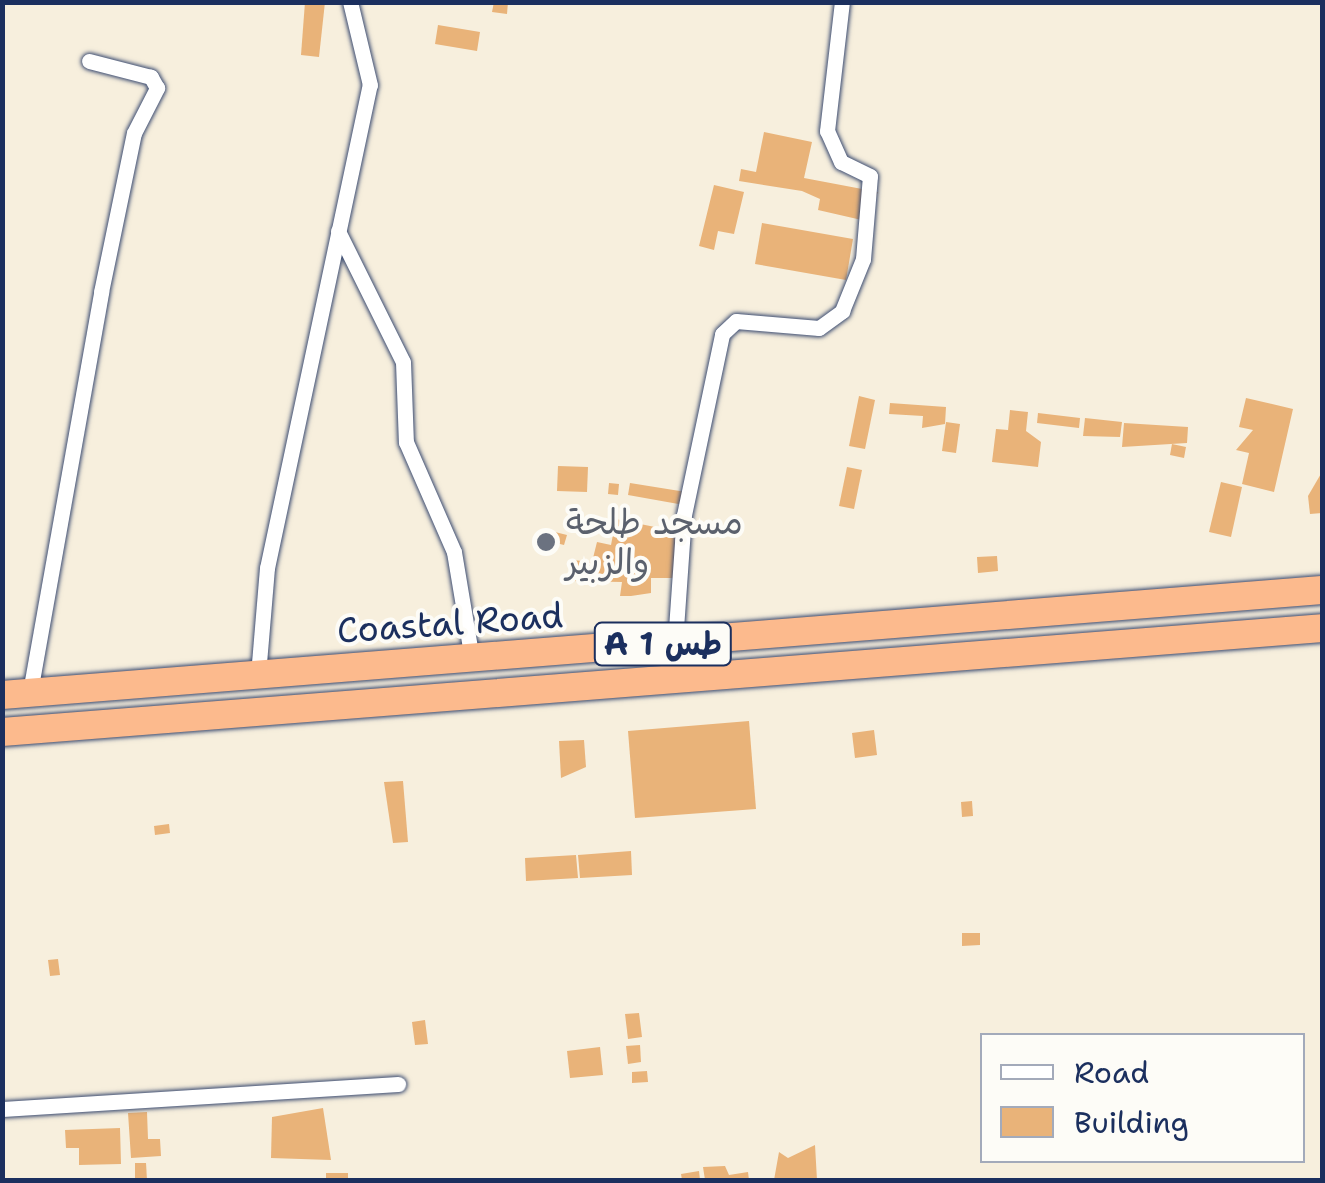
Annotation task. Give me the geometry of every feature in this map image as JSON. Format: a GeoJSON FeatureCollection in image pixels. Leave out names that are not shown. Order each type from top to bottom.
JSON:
{"type":"FeatureCollection","features":[{"type":"Feature","properties":{"kind":"highway","name":"Coastal Road"},"geometry":{"type":"LineString","coordinates":[[16,694],[1322,590]]}},
{"type":"Feature","properties":{"kind":"highway","name":"Coastal Road"},"geometry":{"type":"LineString","coordinates":[[2,732],[1322,628]]}},
{"type":"Feature","properties":{"kind":"street"},"geometry":{"type":"LineString","coordinates":[[258,675],[267,568],[370,84],[350,2]]}},
{"type":"Feature","properties":{"kind":"street"},"geometry":{"type":"LineString","coordinates":[[675,643],[684,515],[722,334],[736,320],[819,328],[842,311],[863,260],[870,176],[842,162],[827,131],[842,2]]}},
{"type":"Feature","properties":{"kind":"street"},"geometry":{"type":"LineString","coordinates":[[16,694],[134,133],[158,88],[151,77],[89,61]]}},
{"type":"Feature","properties":{"kind":"street"},"geometry":{"type":"LineString","coordinates":[[338,231],[403,362],[406,442],[454,552],[472,658]]}},
{"type":"Feature","properties":{"kind":"street"},"geometry":{"type":"LineString","coordinates":[[2,1108],[398,1084]]}},
{"type":"Feature","properties":{"kind":"building"},"geometry":{"type":"Polygon","coordinates":[[[305,2],[325,2],[319,57],[301,55],[305,2]]]}},
{"type":"Feature","properties":{"kind":"building"},"geometry":{"type":"Polygon","coordinates":[[[494,2],[508,2],[507,14],[492,12],[494,2]]]}},
{"type":"Feature","properties":{"kind":"building"},"geometry":{"type":"Polygon","coordinates":[[[438,25],[480,32],[477,51],[435,44],[438,25]]]}},
{"type":"Feature","properties":{"kind":"building"},"geometry":{"type":"Polygon","coordinates":[[[764,132],[812,142],[804,178],[878,192],[866,221],[818,210],[820,199],[802,191],[739,181],[741,169],[756,172],[764,132]]]}},
{"type":"Feature","properties":{"kind":"building"},"geometry":{"type":"Polygon","coordinates":[[[714,185],[744,192],[734,234],[718,231],[714,250],[699,246],[714,185]]]}},
{"type":"Feature","properties":{"kind":"building"},"geometry":{"type":"Polygon","coordinates":[[[762,223],[853,239],[846,280],[755,264],[762,223]]]}},
{"type":"Feature","properties":{"kind":"building"},"geometry":{"type":"Polygon","coordinates":[[[859,396],[875,400],[865,449],[849,446],[859,396]]]}},
{"type":"Feature","properties":{"kind":"building"},"geometry":{"type":"Polygon","coordinates":[[[1246,398],[1293,409],[1274,492],[1242,484],[1249,453],[1236,450],[1253,430],[1239,427],[1246,398]]]}},
{"type":"Feature","properties":{"kind":"building"},"geometry":{"type":"Polygon","coordinates":[[[890,403],[946,407],[945,424],[922,428],[923,416],[889,414],[890,403]]]}},
{"type":"Feature","properties":{"kind":"building"},"geometry":{"type":"Polygon","coordinates":[[[1010,410],[1028,412],[1026,431],[1041,442],[1038,467],[992,462],[996,429],[1008,430],[1010,410]]]}},
{"type":"Feature","properties":{"kind":"building"},"geometry":{"type":"Polygon","coordinates":[[[1038,413],[1080,418],[1079,428],[1037,423],[1038,413]]]}},
{"type":"Feature","properties":{"kind":"building"},"geometry":{"type":"Polygon","coordinates":[[[1085,418],[1122,422],[1120,437],[1083,436],[1085,418]]]}},
{"type":"Feature","properties":{"kind":"building"},"geometry":{"type":"Polygon","coordinates":[[[946,422],[960,424],[956,453],[942,451],[946,422]]]}},
{"type":"Feature","properties":{"kind":"building"},"geometry":{"type":"Polygon","coordinates":[[[1124,423],[1188,427],[1187,443],[1122,447],[1124,423]]]}},
{"type":"Feature","properties":{"kind":"building"},"geometry":{"type":"Polygon","coordinates":[[[1172,444],[1186,447],[1184,458],[1170,455],[1172,444]]]}},
{"type":"Feature","properties":{"kind":"building"},"geometry":{"type":"Polygon","coordinates":[[[558,466],[588,467],[587,492],[557,491],[558,466]]]}},
{"type":"Feature","properties":{"kind":"building"},"geometry":{"type":"Polygon","coordinates":[[[847,467],[862,470],[854,509],[839,506],[847,467]]]}},
{"type":"Feature","properties":{"kind":"building"},"geometry":{"type":"Polygon","coordinates":[[[1322,472],[1322,513],[1310,514],[1308,496],[1322,472]]]}},
{"type":"Feature","properties":{"kind":"building"},"geometry":{"type":"Polygon","coordinates":[[[1221,482],[1242,487],[1231,537],[1209,532],[1221,482]]]}},
{"type":"Feature","properties":{"kind":"building"},"geometry":{"type":"Polygon","coordinates":[[[609,483],[619,484],[618,495],[608,494],[609,483]]]}},
{"type":"Feature","properties":{"kind":"building"},"geometry":{"type":"Polygon","coordinates":[[[630,483],[686,492],[684,505],[628,495],[630,483]]]}},
{"type":"Feature","properties":{"kind":"building"},"geometry":{"type":"Polygon","coordinates":[[[616,519],[684,533],[682,578],[651,578],[651,593],[631,596],[620,596],[622,582],[570,581],[573,560],[592,562],[597,542],[611,545],[616,519]]]}},
{"type":"Feature","properties":{"kind":"building"},"geometry":{"type":"Polygon","coordinates":[[[555,532],[567,535],[564,545],[552,542],[555,532]]]}},
{"type":"Feature","properties":{"kind":"building"},"geometry":{"type":"Polygon","coordinates":[[[997,556],[998,571],[978,573],[977,557],[997,556]]]}},
{"type":"Feature","properties":{"kind":"building"},"geometry":{"type":"Polygon","coordinates":[[[749,721],[756,809],[635,818],[628,731],[749,721]]]}},
{"type":"Feature","properties":{"kind":"building"},"geometry":{"type":"Polygon","coordinates":[[[874,730],[877,755],[855,758],[852,733],[874,730]]]}},
{"type":"Feature","properties":{"kind":"building"},"geometry":{"type":"Polygon","coordinates":[[[584,740],[586,767],[561,778],[559,741],[584,740]]]}},
{"type":"Feature","properties":{"kind":"building"},"geometry":{"type":"Polygon","coordinates":[[[403,781],[408,842],[393,843],[384,782],[403,781]]]}},
{"type":"Feature","properties":{"kind":"building"},"geometry":{"type":"Polygon","coordinates":[[[972,801],[973,816],[962,817],[961,802],[972,801]]]}},
{"type":"Feature","properties":{"kind":"building"},"geometry":{"type":"Polygon","coordinates":[[[169,824],[170,833],[155,835],[154,826],[169,824]]]}},
{"type":"Feature","properties":{"kind":"building"},"geometry":{"type":"Polygon","coordinates":[[[631,851],[632,875],[580,878],[578,855],[631,851]]]}},
{"type":"Feature","properties":{"kind":"building"},"geometry":{"type":"Polygon","coordinates":[[[576,855],[578,878],[526,881],[525,858],[576,855]]]}},
{"type":"Feature","properties":{"kind":"building"},"geometry":{"type":"Polygon","coordinates":[[[962,933],[980,933],[980,945],[962,946],[962,933]]]}},
{"type":"Feature","properties":{"kind":"building"},"geometry":{"type":"Polygon","coordinates":[[[58,959],[60,975],[50,976],[48,960],[58,959]]]}},
{"type":"Feature","properties":{"kind":"building"},"geometry":{"type":"Polygon","coordinates":[[[639,1013],[642,1037],[628,1039],[625,1014],[639,1013]]]}},
{"type":"Feature","properties":{"kind":"building"},"geometry":{"type":"Polygon","coordinates":[[[425,1020],[428,1044],[415,1045],[412,1022],[425,1020]]]}},
{"type":"Feature","properties":{"kind":"building"},"geometry":{"type":"Polygon","coordinates":[[[640,1045],[641,1062],[628,1064],[626,1046],[640,1045]]]}},
{"type":"Feature","properties":{"kind":"building"},"geometry":{"type":"Polygon","coordinates":[[[600,1047],[603,1075],[570,1078],[567,1051],[600,1047]]]}},
{"type":"Feature","properties":{"kind":"building"},"geometry":{"type":"Polygon","coordinates":[[[647,1071],[648,1082],[632,1083],[632,1072],[647,1071]]]}},
{"type":"Feature","properties":{"kind":"building"},"geometry":{"type":"Polygon","coordinates":[[[323,1108],[331,1160],[271,1158],[272,1117],[323,1108]]]}},
{"type":"Feature","properties":{"kind":"building"},"geometry":{"type":"Polygon","coordinates":[[[147,1112],[148,1139],[160,1139],[161,1156],[131,1158],[128,1113],[147,1112]]]}},
{"type":"Feature","properties":{"kind":"building"},"geometry":{"type":"Polygon","coordinates":[[[120,1128],[121,1164],[79,1165],[79,1148],[66,1148],[65,1130],[120,1128]]]}},
{"type":"Feature","properties":{"kind":"building"},"geometry":{"type":"Polygon","coordinates":[[[815,1145],[817,1180],[774,1180],[779,1152],[788,1158],[815,1145]]]}},
{"type":"Feature","properties":{"kind":"building"},"geometry":{"type":"Polygon","coordinates":[[[135,1163],[146,1163],[147,1180],[135,1180],[135,1163]]]}},
{"type":"Feature","properties":{"kind":"building"},"geometry":{"type":"Polygon","coordinates":[[[725,1166],[729,1175],[748,1172],[749,1180],[705,1180],[703,1167],[725,1166]]]}},
{"type":"Feature","properties":{"kind":"building"},"geometry":{"type":"Polygon","coordinates":[[[699,1171],[700,1180],[682,1180],[681,1174],[699,1171]]]}},
{"type":"Feature","properties":{"kind":"building"},"geometry":{"type":"Polygon","coordinates":[[[326,1173],[348,1173],[348,1180],[326,1180],[326,1173]]]}},
{"type":"Feature","properties":{"kind":"place","name":"مسجد طلحة والزبير"},"geometry":{"type":"Point","coordinates":[546,542]}}]}
